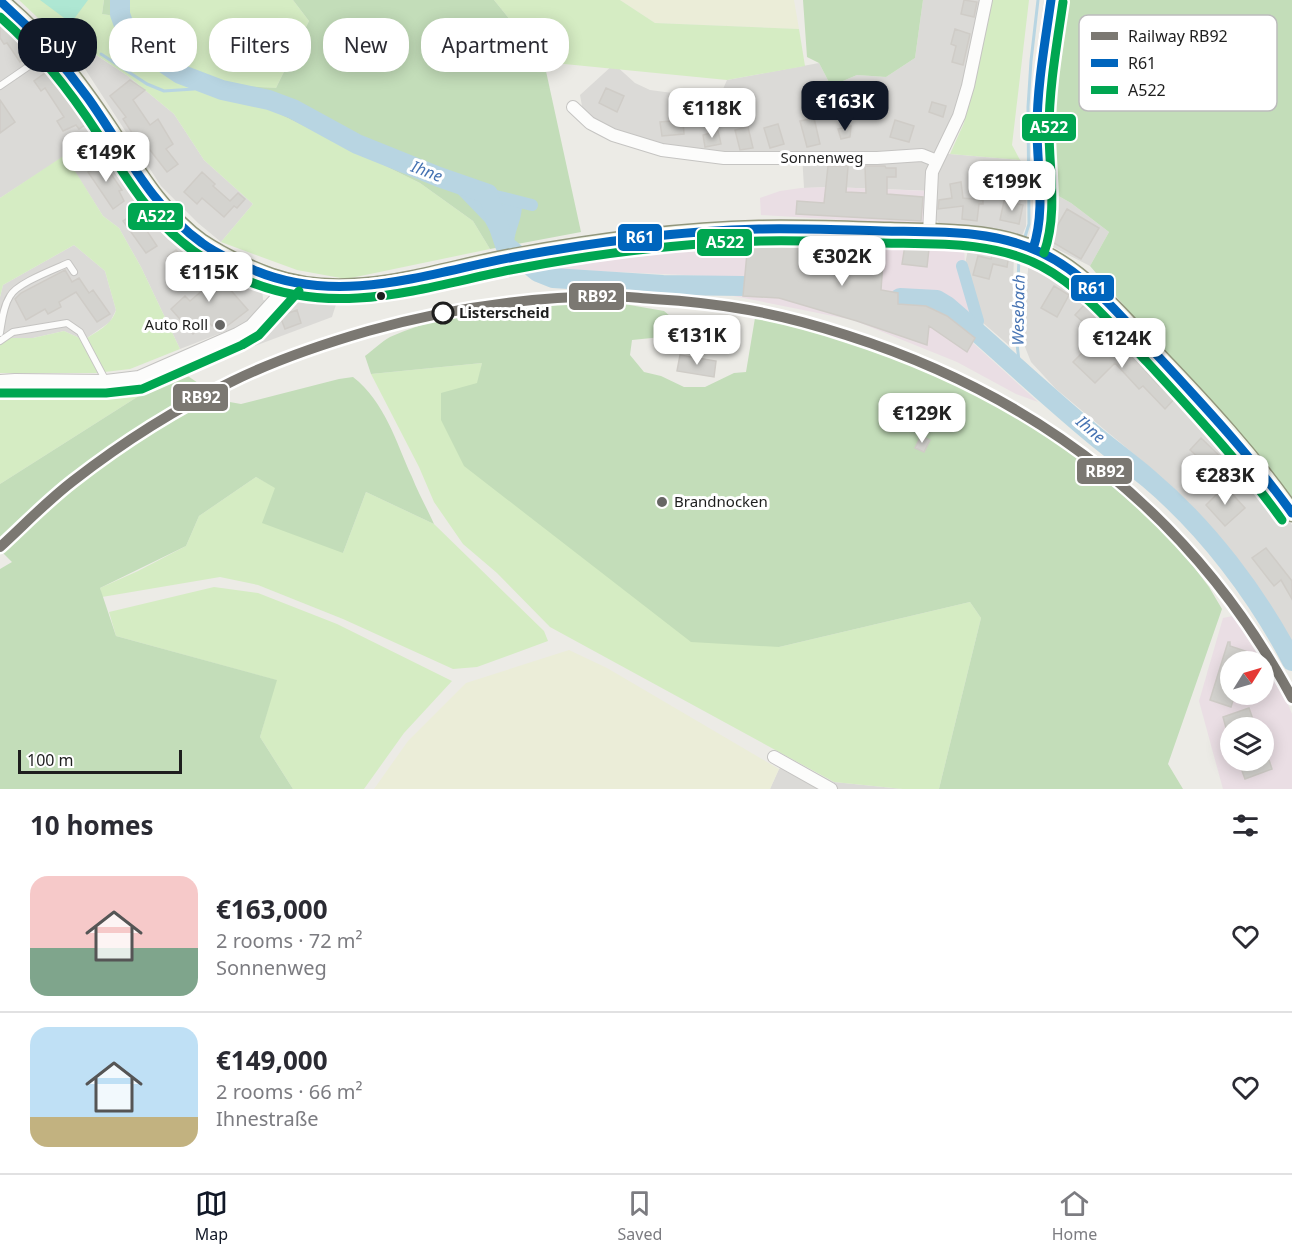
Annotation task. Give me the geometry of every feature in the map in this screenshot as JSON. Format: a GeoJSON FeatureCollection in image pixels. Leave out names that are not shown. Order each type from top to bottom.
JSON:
{"type":"FeatureCollection","features":[{"type":"Feature","properties":{"kind":"main road"},"geometry":{"type":"LineString","coordinates":[[0,1],[21,18]]}},
{"type":"Feature","properties":{"kind":"main road"},"geometry":{"type":"LineString","coordinates":[[68,72],[143,181],[184,228],[202,243],[233,261],[290,283],[339,289],[364,287],[536,252],[676,233],[761,229],[929,232],[994,237],[1026,246],[1064,267],[1113,308],[1228,432],[1292,513]]}},
{"type":"Feature","properties":{"kind":"street"},"geometry":{"type":"LineString","coordinates":[[929,232],[932,172],[959,116],[968,86],[986,0]]}},
{"type":"Feature","properties":{"kind":"street"},"geometry":{"type":"LineString","coordinates":[[1026,246],[1039,230],[1037,129],[1042,59],[1051,0]]}},
{"type":"Feature","properties":{"kind":"street","name":"Sonnenweg"},"geometry":{"type":"LineString","coordinates":[[573,107],[590,123],[613,135],[662,150],[724,158],[877,158],[922,155],[937,161]]}},
{"type":"Feature","properties":{"kind":"street"},"geometry":{"type":"LineString","coordinates":[[0,381],[106,381],[139,377],[251,326],[290,283]]}},
{"type":"Feature","properties":{"kind":"street"},"geometry":{"type":"LineString","coordinates":[[774,757],[831,789]]}},
{"type":"Feature","properties":{"kind":"lane"},"geometry":{"type":"LineString","coordinates":[[0,12],[18,19]]}},
{"type":"Feature","properties":{"kind":"lane"},"geometry":{"type":"LineString","coordinates":[[0,86],[21,72]]}},
{"type":"Feature","properties":{"kind":"lane"},"geometry":{"type":"LineString","coordinates":[[0,333],[5,308],[10,295],[17,288],[68,263],[74,272]]}},
{"type":"Feature","properties":{"kind":"lane"},"geometry":{"type":"LineString","coordinates":[[0,341],[13,332],[67,323],[80,332],[106,381]]}},
{"type":"Feature","properties":{"kind":"shaded area"},"geometry":{"type":"Polygon","coordinates":[[[923,0],[982,0],[957,112],[938,153],[1020,160],[1027,167],[1026,226],[1014,255],[1011,347],[982,322],[965,264],[973,226],[939,223],[932,215],[934,191],[804,188],[802,154],[723,154],[672,148],[606,127],[589,116],[582,106],[580,95],[614,64],[635,83],[650,90],[680,94],[723,89],[727,80],[819,63],[831,86],[857,75],[886,77],[915,58],[923,0]]]}},
{"type":"Feature","properties":{"kind":"shaded area"},"geometry":{"type":"Polygon","coordinates":[[[0,15],[18,30],[18,72],[59,72],[103,143],[155,216],[196,254],[262,286],[263,300],[283,306],[296,295],[339,295],[332,317],[241,351],[229,330],[180,349],[141,267],[119,228],[103,216],[65,156],[0,198],[0,15]]]}},
{"type":"Feature","properties":{"kind":"shaded area"},"geometry":{"type":"Polygon","coordinates":[[[97,56],[109,64],[109,72],[122,72],[174,114],[204,160],[253,204],[221,242],[198,223],[161,186],[87,72],[97,72],[97,56]]]}},
{"type":"Feature","properties":{"kind":"shaded area"},"geometry":{"type":"Polygon","coordinates":[[[831,187],[928,191],[925,225],[761,215],[760,198],[780,191],[831,187]]]}},
{"type":"Feature","properties":{"kind":"shaded area"},"geometry":{"type":"Polygon","coordinates":[[[1046,189],[1071,203],[1109,232],[1090,266],[1051,246],[1045,237],[1046,189]]]}},
{"type":"Feature","properties":{"kind":"shaded area"},"geometry":{"type":"Polygon","coordinates":[[[803,237],[964,247],[965,265],[959,267],[973,319],[967,331],[975,338],[973,343],[1038,402],[1016,394],[957,362],[853,320],[734,296],[731,277],[572,270],[545,264],[665,244],[803,237]]]}},
{"type":"Feature","properties":{"kind":"shaded area"},"geometry":{"type":"Polygon","coordinates":[[[74,245],[105,271],[116,310],[110,322],[84,340],[64,331],[33,338],[0,338],[0,297],[3,285],[74,245]]]}},
{"type":"Feature","properties":{"kind":"shaded area"},"geometry":{"type":"Polygon","coordinates":[[[1029,261],[1045,268],[1089,297],[1268,488],[1292,525],[1292,645],[1196,513],[1153,470],[1056,389],[1031,362],[1023,342],[1022,324],[1029,261]]]}},
{"type":"Feature","properties":{"kind":"shaded area"},"geometry":{"type":"Polygon","coordinates":[[[1233,616],[1256,651],[1220,651],[1220,705],[1274,705],[1274,680],[1292,714],[1292,789],[1223,789],[1199,701],[1223,618],[1233,616]]]}},
{"type":"Feature","properties":{"kind":"shaded area"},"geometry":{"type":"Polygon","coordinates":[[[791,760],[834,782],[903,789],[770,789],[779,769],[791,760]]]}},
{"type":"Feature","properties":{"kind":"green space"},"geometry":{"type":"Polygon","coordinates":[[[19,0],[104,0],[102,14],[127,18],[109,18],[109,63],[97,55],[97,18],[38,18],[19,0]]]}},
{"type":"Feature","properties":{"kind":"green space"},"geometry":{"type":"Polygon","coordinates":[[[40,0],[88,0],[75,18],[64,18],[40,0]]]}},
{"type":"Feature","properties":{"kind":"green space"},"geometry":{"type":"Polygon","coordinates":[[[104,0],[129,0],[127,18],[102,14],[104,0]]]}},
{"type":"Feature","properties":{"kind":"green space"},"geometry":{"type":"Polygon","coordinates":[[[129,0],[293,0],[307,18],[209,18],[209,72],[284,72],[276,88],[192,84],[263,106],[420,183],[473,221],[490,249],[346,279],[297,270],[221,242],[253,204],[204,160],[174,114],[122,72],[197,72],[197,18],[127,18],[129,0]]]}},
{"type":"Feature","properties":{"kind":"green space"},"geometry":{"type":"Polygon","coordinates":[[[293,0],[494,0],[509,18],[421,18],[421,72],[546,72],[581,232],[490,249],[473,221],[420,183],[263,106],[188,83],[276,88],[284,72],[311,72],[311,18],[307,18],[293,0]]]}},
{"type":"Feature","properties":{"kind":"green space"},"geometry":{"type":"Polygon","coordinates":[[[494,0],[620,0],[655,23],[799,29],[805,66],[727,80],[569,64],[569,18],[509,18],[494,0]]]}},
{"type":"Feature","properties":{"kind":"green space"},"geometry":{"type":"Polygon","coordinates":[[[620,0],[794,0],[799,29],[655,23],[620,0]]]}},
{"type":"Feature","properties":{"kind":"green space"},"geometry":{"type":"Polygon","coordinates":[[[803,0],[923,0],[915,58],[886,77],[857,75],[831,86],[819,63],[807,57],[803,0]]]}},
{"type":"Feature","properties":{"kind":"green space"},"geometry":{"type":"Polygon","coordinates":[[[989,0],[1029,0],[1012,145],[1020,160],[950,154],[964,123],[989,0]]]}},
{"type":"Feature","properties":{"kind":"green space"},"geometry":{"type":"Polygon","coordinates":[[[1061,0],[1292,0],[1292,497],[1233,425],[1090,266],[1109,232],[1071,203],[1046,189],[1048,79],[1061,0]]]}},
{"type":"Feature","properties":{"kind":"green space"},"geometry":{"type":"Polygon","coordinates":[[[65,155],[103,216],[119,228],[141,267],[180,349],[130,369],[96,373],[0,373],[0,338],[33,338],[64,331],[84,340],[107,324],[116,310],[105,271],[74,245],[3,285],[0,297],[0,198],[65,155]]]}},
{"type":"Feature","properties":{"kind":"green space"},"geometry":{"type":"Polygon","coordinates":[[[607,301],[664,311],[691,334],[632,340],[630,355],[644,372],[661,376],[684,387],[705,387],[734,373],[746,372],[755,318],[850,340],[946,376],[1004,407],[1091,465],[1143,511],[1182,551],[1222,609],[1168,764],[1183,789],[939,789],[981,618],[970,602],[779,647],[691,642],[464,466],[441,420],[441,393],[477,383],[482,363],[371,374],[365,356],[390,337],[440,320],[496,310],[607,301]]]}},
{"type":"Feature","properties":{"kind":"green space"},"geometry":{"type":"Polygon","coordinates":[[[482,363],[478,383],[779,647],[970,602],[981,618],[939,789],[903,789],[834,782],[550,627],[497,573],[463,544],[434,502],[419,467],[371,374],[482,363]]]}},
{"type":"Feature","properties":{"kind":"green space"},"geometry":{"type":"Polygon","coordinates":[[[185,374],[224,401],[241,404],[353,377],[382,410],[434,524],[366,492],[343,553],[262,523],[275,488],[256,477],[199,516],[186,546],[100,588],[116,636],[277,680],[260,737],[293,789],[0,789],[0,569],[12,562],[0,550],[0,484],[145,392],[141,384],[185,374]]]}},
{"type":"Feature","properties":{"kind":"green space"},"geometry":{"type":"Polygon","coordinates":[[[141,384],[145,392],[0,484],[0,389],[28,387],[109,390],[141,384]]]}},
{"type":"Feature","properties":{"kind":"green space"},"geometry":{"type":"Polygon","coordinates":[[[256,477],[275,487],[343,553],[366,492],[434,524],[544,631],[548,641],[477,667],[453,669],[343,619],[258,585],[220,577],[102,597],[100,588],[186,546],[199,516],[256,477]]]}},
{"type":"Feature","properties":{"kind":"green space"},"geometry":{"type":"Polygon","coordinates":[[[214,587],[258,593],[337,624],[452,681],[404,733],[364,789],[293,789],[260,737],[276,680],[116,636],[109,612],[214,587]]]}},
{"type":"Feature","properties":{"kind":"green space"},"geometry":{"type":"Polygon","coordinates":[[[569,650],[607,668],[779,769],[770,789],[374,789],[408,741],[466,683],[569,650]]]}},
{"type":"Feature","properties":{"kind":"water"},"geometry":{"type":"Polygon","coordinates":[[[461,192],[490,201],[522,207],[514,243],[498,246],[485,222],[458,194],[461,192]]]}},
{"type":"Feature","properties":{"kind":"building"},"geometry":{"type":"Polygon","coordinates":[[[964,0],[977,2],[974,17],[961,14],[964,0]]]}},
{"type":"Feature","properties":{"kind":"building"},"geometry":{"type":"Polygon","coordinates":[[[4,21],[18,32],[18,59],[7,43],[4,44],[0,38],[0,25],[4,21]]]}},
{"type":"Feature","properties":{"kind":"building"},"geometry":{"type":"Polygon","coordinates":[[[955,29],[970,34],[963,65],[952,62],[956,46],[951,44],[955,29]]]}},
{"type":"Feature","properties":{"kind":"building"},"geometry":{"type":"Polygon","coordinates":[[[46,72],[55,72],[87,124],[79,129],[76,125],[63,131],[57,121],[64,117],[45,88],[41,91],[34,81],[46,72]]]}},
{"type":"Feature","properties":{"kind":"building"},"geometry":{"type":"Polygon","coordinates":[[[130,80],[145,90],[133,100],[150,125],[158,119],[173,144],[166,149],[178,164],[167,172],[150,150],[146,149],[147,145],[138,133],[134,136],[123,119],[126,117],[110,96],[130,80]]]}},
{"type":"Feature","properties":{"kind":"building"},"geometry":{"type":"Polygon","coordinates":[[[606,88],[624,96],[617,112],[599,103],[606,88]]]}},
{"type":"Feature","properties":{"kind":"building"},"geometry":{"type":"Polygon","coordinates":[[[0,100],[15,122],[0,133],[0,100]]]}},
{"type":"Feature","properties":{"kind":"building"},"geometry":{"type":"Polygon","coordinates":[[[932,102],[946,106],[943,117],[929,112],[932,102]]]}},
{"type":"Feature","properties":{"kind":"building"},"geometry":{"type":"Polygon","coordinates":[[[814,118],[820,144],[807,147],[800,121],[814,118]]]}},
{"type":"Feature","properties":{"kind":"building"},"geometry":{"type":"Polygon","coordinates":[[[683,120],[684,134],[662,136],[660,122],[683,120]]]}},
{"type":"Feature","properties":{"kind":"building"},"geometry":{"type":"Polygon","coordinates":[[[895,120],[914,126],[909,142],[890,137],[895,120]]]}},
{"type":"Feature","properties":{"kind":"building"},"geometry":{"type":"Polygon","coordinates":[[[778,124],[784,144],[770,148],[764,128],[778,124]]]}},
{"type":"Feature","properties":{"kind":"building"},"geometry":{"type":"Polygon","coordinates":[[[851,126],[850,137],[841,139],[838,129],[851,126]]]}},
{"type":"Feature","properties":{"kind":"building"},"geometry":{"type":"Polygon","coordinates":[[[748,127],[753,148],[740,150],[735,130],[748,127]]]}},
{"type":"Feature","properties":{"kind":"building"},"geometry":{"type":"Polygon","coordinates":[[[718,131],[721,144],[705,147],[703,135],[718,131]]]}},
{"type":"Feature","properties":{"kind":"building"},"geometry":{"type":"Polygon","coordinates":[[[95,159],[99,165],[103,162],[122,190],[119,191],[124,201],[113,209],[88,172],[92,170],[88,164],[95,159]]]}},
{"type":"Feature","properties":{"kind":"building"},"geometry":{"type":"Polygon","coordinates":[[[828,166],[848,166],[846,192],[866,193],[865,166],[896,168],[896,177],[887,177],[887,194],[923,197],[921,221],[796,214],[797,201],[824,203],[828,166]]]}},
{"type":"Feature","properties":{"kind":"building"},"geometry":{"type":"Polygon","coordinates":[[[988,168],[1009,172],[1006,187],[986,183],[988,168]]]}},
{"type":"Feature","properties":{"kind":"building"},"geometry":{"type":"Polygon","coordinates":[[[202,172],[215,184],[213,186],[230,201],[238,193],[245,199],[237,208],[234,206],[224,217],[202,198],[197,204],[184,192],[202,172]]]}},
{"type":"Feature","properties":{"kind":"building"},"geometry":{"type":"Polygon","coordinates":[[[961,182],[963,198],[983,200],[983,204],[979,204],[977,221],[962,219],[963,206],[938,209],[939,200],[952,198],[950,184],[961,182]]]}},
{"type":"Feature","properties":{"kind":"building"},"geometry":{"type":"Polygon","coordinates":[[[1004,201],[1023,205],[1019,224],[1000,220],[1004,201]]]}},
{"type":"Feature","properties":{"kind":"building"},"geometry":{"type":"Polygon","coordinates":[[[1067,209],[1099,228],[1081,259],[1049,240],[1067,209]]]}},
{"type":"Feature","properties":{"kind":"building"},"geometry":{"type":"Polygon","coordinates":[[[138,211],[146,223],[143,225],[157,246],[146,253],[123,221],[138,211]]]}},
{"type":"Feature","properties":{"kind":"building"},"geometry":{"type":"Polygon","coordinates":[[[820,241],[884,247],[881,290],[898,293],[898,304],[926,306],[947,316],[975,338],[967,352],[929,326],[927,345],[779,298],[743,296],[748,242],[820,241]]]}},
{"type":"Feature","properties":{"kind":"building"},"geometry":{"type":"Polygon","coordinates":[[[905,245],[929,249],[927,267],[902,264],[905,245]]]}},
{"type":"Feature","properties":{"kind":"building"},"geometry":{"type":"Polygon","coordinates":[[[176,250],[187,262],[177,270],[168,260],[168,256],[176,250]]]}},
{"type":"Feature","properties":{"kind":"building"},"geometry":{"type":"Polygon","coordinates":[[[993,251],[1009,254],[1007,267],[993,264],[989,279],[973,275],[978,256],[991,259],[993,251]]]}},
{"type":"Feature","properties":{"kind":"building"},"geometry":{"type":"Polygon","coordinates":[[[207,263],[248,310],[227,326],[220,318],[212,326],[207,320],[193,334],[171,309],[185,296],[190,301],[204,289],[192,275],[207,263]]]}},
{"type":"Feature","properties":{"kind":"building"},"geometry":{"type":"Polygon","coordinates":[[[65,270],[72,282],[79,278],[89,293],[93,290],[110,314],[97,322],[76,292],[59,302],[61,307],[48,314],[45,309],[26,320],[15,299],[21,293],[65,270]]]}},
{"type":"Feature","properties":{"kind":"building"},"geometry":{"type":"Polygon","coordinates":[[[1054,286],[1069,295],[1057,317],[1041,308],[1054,286]]]}},
{"type":"Feature","properties":{"kind":"building"},"geometry":{"type":"Polygon","coordinates":[[[1085,304],[1100,317],[1090,328],[1075,315],[1085,304]]]}},
{"type":"Feature","properties":{"kind":"building"},"geometry":{"type":"Polygon","coordinates":[[[297,310],[301,323],[285,329],[280,316],[297,310]]]}},
{"type":"Feature","properties":{"kind":"building"},"geometry":{"type":"Polygon","coordinates":[[[1118,334],[1131,347],[1127,350],[1159,386],[1164,381],[1178,395],[1165,409],[1143,386],[1139,389],[1115,363],[1095,383],[1073,362],[1092,343],[1101,351],[1118,334]]]}},
{"type":"Feature","properties":{"kind":"building"},"geometry":{"type":"Polygon","coordinates":[[[680,355],[716,361],[714,377],[677,371],[680,355]]]}},
{"type":"Feature","properties":{"kind":"building"},"geometry":{"type":"Polygon","coordinates":[[[921,436],[930,440],[924,452],[915,448],[921,436]]]}},
{"type":"Feature","properties":{"kind":"building"},"geometry":{"type":"Polygon","coordinates":[[[1201,438],[1224,460],[1213,472],[1210,470],[1205,476],[1192,464],[1198,457],[1190,450],[1201,438]]]}},
{"type":"Feature","properties":{"kind":"building"},"geometry":{"type":"Polygon","coordinates":[[[1225,486],[1245,508],[1225,526],[1206,505],[1225,486]]]}},
{"type":"Feature","properties":{"kind":"building"},"geometry":{"type":"Polygon","coordinates":[[[1266,548],[1292,581],[1292,599],[1281,580],[1274,586],[1252,558],[1266,548]]]}},
{"type":"Feature","properties":{"kind":"building"},"geometry":{"type":"Polygon","coordinates":[[[1230,642],[1230,646],[1245,651],[1225,651],[1230,642]]]}},
{"type":"Feature","properties":{"kind":"building"},"geometry":{"type":"Polygon","coordinates":[[[1220,668],[1220,703],[1210,700],[1220,668]]]}},
{"type":"Feature","properties":{"kind":"building"},"geometry":{"type":"Polygon","coordinates":[[[1249,708],[1252,717],[1223,717],[1249,708]]]}},
{"type":"Feature","properties":{"kind":"building"},"geometry":{"type":"Polygon","coordinates":[[[1242,771],[1267,771],[1245,779],[1242,771]]]}},
{"type":"Feature","properties":{"kind":"waterway","name":"Ihne"},"geometry":{"type":"LineString","coordinates":[[120,0],[120,14],[134,43],[180,74],[222,90],[269,100],[293,109],[357,144],[488,194],[505,245],[538,272],[553,278],[663,285],[743,286]]}},
{"type":"Feature","properties":{"kind":"waterway","name":"Wesebach"},"geometry":{"type":"LineString","coordinates":[[1024,240],[1029,224],[1028,107],[1038,0]]}},
{"type":"Feature","properties":{"kind":"waterway"},"geometry":{"type":"LineString","coordinates":[[101,54],[147,84],[164,91],[194,89],[199,81]]}},
{"type":"Feature","properties":{"kind":"waterway"},"geometry":{"type":"LineString","coordinates":[[488,194],[532,205]]}},
{"type":"Feature","properties":{"kind":"waterway","name":"Wesebach"},"geometry":{"type":"LineString","coordinates":[[1020,370],[1016,335],[1021,249]]}},
{"type":"Feature","properties":{"kind":"waterway"},"geometry":{"type":"LineString","coordinates":[[962,266],[978,321],[976,330]]}},
{"type":"Feature","properties":{"kind":"waterway","name":"Ihne"},"geometry":{"type":"LineString","coordinates":[[900,298],[937,300],[947,306],[1070,415],[1170,498],[1211,540],[1247,587],[1292,661]]}},
{"type":"Feature","properties":{"kind":"rail line","name":"RB92"},"geometry":{"type":"LineString","coordinates":[[0,547],[63,489],[151,427],[233,381],[317,347],[427,316],[516,302],[607,296],[703,303],[750,310],[797,321],[846,335],[917,361],[984,392],[1047,429],[1105,472],[1159,520],[1208,573],[1253,633],[1292,698]]}},
{"type":"Feature","properties":{"kind":"transit line","name":"R61"},"geometry":{"type":"LineString","coordinates":[[1033,249],[1040,204],[1038,97],[1051,0]]}},
{"type":"Feature","properties":{"kind":"transit line","name":"R61"},"geometry":{"type":"LineString","coordinates":[[0,1],[47,47],[68,72],[139,175],[168,212],[208,247],[256,271],[288,281],[320,286],[353,286],[417,278],[514,257],[575,247],[636,238],[728,230],[944,232],[1004,240],[1023,245],[1059,262],[1104,298],[1227,432],[1292,513]]}},
{"type":"Feature","properties":{"kind":"transit line","name":"A522"},"geometry":{"type":"LineString","coordinates":[[1044,253],[1052,207],[1050,98],[1063,2]]}},
{"type":"Feature","properties":{"kind":"transit line","name":"A522"},"geometry":{"type":"LineString","coordinates":[[0,17],[28,44],[65,87],[146,205],[169,231],[197,254],[248,281],[281,292],[347,299],[411,291],[572,259],[698,244],[776,241],[923,244],[964,246],[1004,252],[1023,258],[1057,275],[1098,310],[1218,440],[1282,520]]}},
{"type":"Feature","properties":{"kind":"transit line","name":"A522"},"geometry":{"type":"LineString","coordinates":[[1,393],[106,393],[142,389],[242,345],[259,335],[299,291]]}},
{"type":"Feature","properties":{"kind":"place","name":"Listerscheid"},"geometry":{"type":"Point","coordinates":[443,313]}},
{"type":"Feature","properties":{"kind":"place","name":"Auto Roll"},"geometry":{"type":"Point","coordinates":[220,325]}},
{"type":"Feature","properties":{"kind":"place","name":"Brandnocken"},"geometry":{"type":"Point","coordinates":[662,502]}}]}
